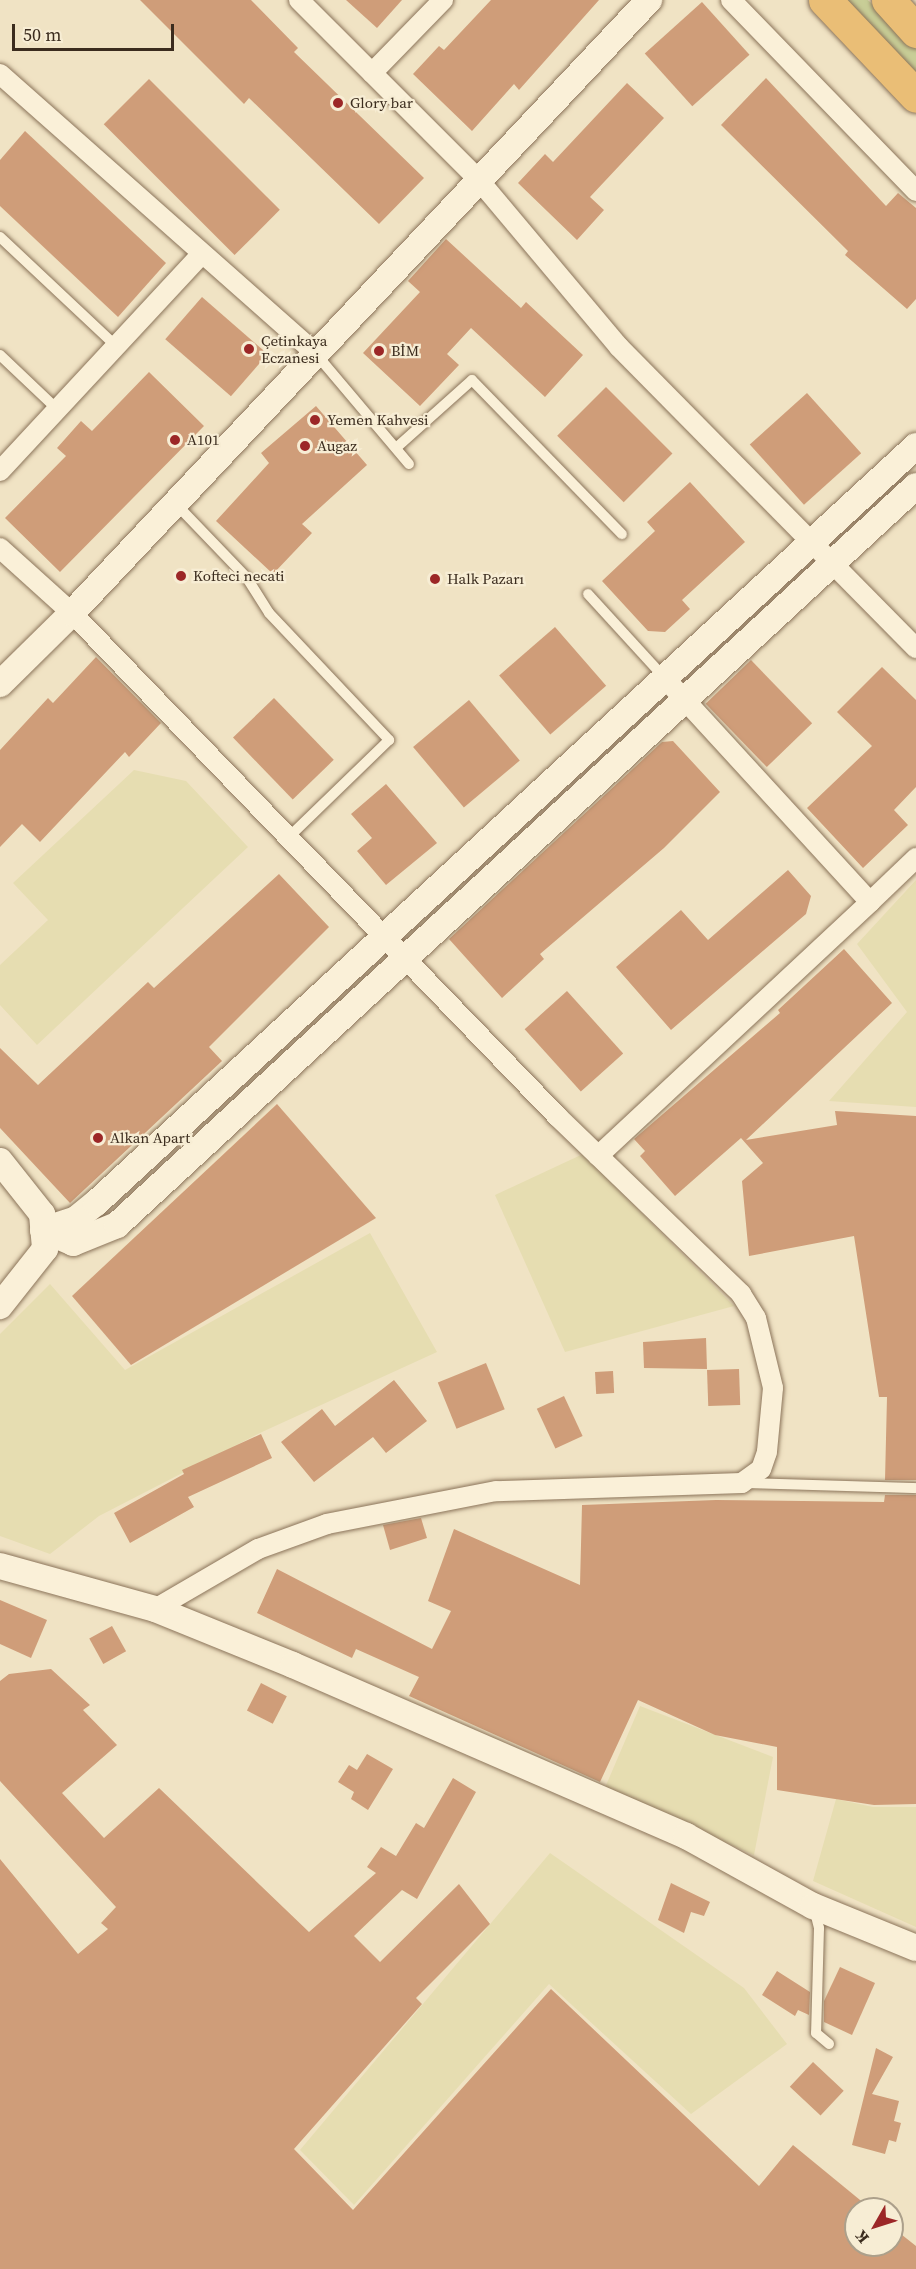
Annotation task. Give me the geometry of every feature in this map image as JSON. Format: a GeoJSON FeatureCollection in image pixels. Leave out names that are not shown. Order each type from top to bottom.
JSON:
{"type":"FeatureCollection","features":[{"type":"Feature","properties":{"kind":"highway"},"geometry":{"type":"LineString","coordinates":[[825,0],[916,96]]}},
{"type":"Feature","properties":{"kind":"highway"},"geometry":{"type":"LineString","coordinates":[[888,0],[916,32]]}},
{"type":"Feature","properties":{"kind":"street"},"geometry":{"type":"LineString","coordinates":[[299,0],[478,179],[619,347],[916,648]]}},
{"type":"Feature","properties":{"kind":"street"},"geometry":{"type":"LineString","coordinates":[[372,73],[443,0]]}},
{"type":"Feature","properties":{"kind":"street"},"geometry":{"type":"LineString","coordinates":[[0,684],[72,613],[314,352],[649,0]]}},
{"type":"Feature","properties":{"kind":"street"},"geometry":{"type":"LineString","coordinates":[[731,0],[916,191]]}},
{"type":"Feature","properties":{"kind":"street"},"geometry":{"type":"LineString","coordinates":[[0,74],[201,255],[314,352]]}},
{"type":"Feature","properties":{"kind":"street"},"geometry":{"type":"LineString","coordinates":[[0,471],[201,255]]}},
{"type":"Feature","properties":{"kind":"street"},"geometry":{"type":"LineString","coordinates":[[43,1230],[76,1219],[96,1203],[381,935],[810,539],[916,446]]}},
{"type":"Feature","properties":{"kind":"street"},"geometry":{"type":"LineString","coordinates":[[43,1230],[73,1243],[117,1225],[832,561],[916,486]]}},
{"type":"Feature","properties":{"kind":"street"},"geometry":{"type":"LineString","coordinates":[[0,548],[72,613],[381,935],[598,1156],[741,1294],[756,1318],[773,1389],[767,1452],[761,1469],[742,1483],[496,1491],[327,1524],[258,1549],[155,1609]]}},
{"type":"Feature","properties":{"kind":"street"},"geometry":{"type":"LineString","coordinates":[[663,676],[870,902]]}},
{"type":"Feature","properties":{"kind":"street"},"geometry":{"type":"LineString","coordinates":[[598,1156],[916,858]]}},
{"type":"Feature","properties":{"kind":"street"},"geometry":{"type":"LineString","coordinates":[[0,1161],[42,1214],[45,1249],[0,1306]]}},
{"type":"Feature","properties":{"kind":"street"},"geometry":{"type":"LineString","coordinates":[[0,1566],[155,1609],[686,1836],[813,1906],[916,1948]]}},
{"type":"Feature","properties":{"kind":"lane"},"geometry":{"type":"LineString","coordinates":[[0,237],[116,346]]}},
{"type":"Feature","properties":{"kind":"lane"},"geometry":{"type":"LineString","coordinates":[[314,352],[409,464]]}},
{"type":"Feature","properties":{"kind":"lane"},"geometry":{"type":"LineString","coordinates":[[0,355],[57,409]]}},
{"type":"Feature","properties":{"kind":"lane"},"geometry":{"type":"LineString","coordinates":[[396,448],[472,380],[622,534]]}},
{"type":"Feature","properties":{"kind":"lane"},"geometry":{"type":"LineString","coordinates":[[174,502],[247,578],[269,613],[390,740],[288,837]]}},
{"type":"Feature","properties":{"kind":"lane"},"geometry":{"type":"LineString","coordinates":[[588,594],[663,676]]}},
{"type":"Feature","properties":{"kind":"lane"},"geometry":{"type":"LineString","coordinates":[[742,1483],[916,1488]]}},
{"type":"Feature","properties":{"kind":"lane"},"geometry":{"type":"LineString","coordinates":[[813,1906],[819,1928],[816,2033],[830,2044]]}},
{"type":"Feature","properties":{"kind":"shaded area"},"geometry":{"type":"Polygon","coordinates":[[[134,770],[186,781],[248,847],[37,1045],[0,1005],[0,965],[48,920],[13,883],[134,770]]]}},
{"type":"Feature","properties":{"kind":"shaded area"},"geometry":{"type":"Polygon","coordinates":[[[916,880],[916,1107],[829,1101],[907,1012],[857,944],[916,880]]]}},
{"type":"Feature","properties":{"kind":"shaded area"},"geometry":{"type":"Polygon","coordinates":[[[583,1154],[734,1306],[565,1352],[495,1195],[583,1154]]]}},
{"type":"Feature","properties":{"kind":"shaded area"},"geometry":{"type":"Polygon","coordinates":[[[370,1233],[437,1352],[262,1432],[99,1516],[50,1554],[0,1536],[0,1334],[50,1284],[125,1370],[370,1233]]]}},
{"type":"Feature","properties":{"kind":"shaded area"},"geometry":{"type":"Polygon","coordinates":[[[640,1706],[773,1757],[754,1855],[604,1790],[640,1706]]]}},
{"type":"Feature","properties":{"kind":"shaded area"},"geometry":{"type":"Polygon","coordinates":[[[836,1799],[873,1807],[916,1807],[916,1927],[813,1881],[836,1799]]]}},
{"type":"Feature","properties":{"kind":"shaded area"},"geometry":{"type":"Polygon","coordinates":[[[550,1853],[744,1988],[787,2044],[691,2114],[549,1984],[354,2205],[300,2150],[550,1853]]]}},
{"type":"Feature","properties":{"kind":"green space"},"geometry":{"type":"Polygon","coordinates":[[[843,0],[868,0],[916,47],[916,76],[843,0]]]}},
{"type":"Feature","properties":{"kind":"building"},"geometry":{"type":"Polygon","coordinates":[[[140,0],[251,0],[298,48],[294,52],[424,178],[379,224],[249,98],[244,104],[140,0]]]}},
{"type":"Feature","properties":{"kind":"building"},"geometry":{"type":"Polygon","coordinates":[[[346,0],[402,0],[377,28],[346,0]]]}},
{"type":"Feature","properties":{"kind":"building"},"geometry":{"type":"Polygon","coordinates":[[[491,0],[599,0],[519,90],[514,84],[472,131],[413,74],[439,46],[444,50],[491,0]]]}},
{"type":"Feature","properties":{"kind":"building"},"geometry":{"type":"Polygon","coordinates":[[[702,2],[750,55],[692,106],[645,54],[702,2]]]}},
{"type":"Feature","properties":{"kind":"building"},"geometry":{"type":"Polygon","coordinates":[[[766,78],[886,206],[898,193],[916,208],[916,299],[907,309],[845,255],[848,251],[721,125],[766,78]]]}},
{"type":"Feature","properties":{"kind":"building"},"geometry":{"type":"Polygon","coordinates":[[[149,79],[280,210],[235,255],[104,124],[149,79]]]}},
{"type":"Feature","properties":{"kind":"building"},"geometry":{"type":"Polygon","coordinates":[[[627,83],[664,118],[590,197],[604,210],[577,240],[518,183],[545,154],[553,162],[627,83]]]}},
{"type":"Feature","properties":{"kind":"building"},"geometry":{"type":"Polygon","coordinates":[[[25,131],[166,263],[118,317],[0,206],[0,160],[25,131]]]}},
{"type":"Feature","properties":{"kind":"building"},"geometry":{"type":"Polygon","coordinates":[[[446,239],[521,308],[526,302],[583,355],[545,397],[471,328],[447,354],[459,365],[420,406],[363,353],[420,292],[408,281],[446,239]]]}},
{"type":"Feature","properties":{"kind":"building"},"geometry":{"type":"Polygon","coordinates":[[[202,297],[268,354],[231,396],[165,339],[202,297]]]}},
{"type":"Feature","properties":{"kind":"building"},"geometry":{"type":"Polygon","coordinates":[[[149,372],[204,426],[60,572],[5,518],[66,456],[57,448],[81,421],[92,431],[149,372]]]}},
{"type":"Feature","properties":{"kind":"building"},"geometry":{"type":"Polygon","coordinates":[[[606,387],[672,453],[624,502],[557,436],[606,387]]]}},
{"type":"Feature","properties":{"kind":"building"},"geometry":{"type":"Polygon","coordinates":[[[807,393],[861,453],[804,505],[750,445],[807,393]]]}},
{"type":"Feature","properties":{"kind":"building"},"geometry":{"type":"Polygon","coordinates":[[[316,406],[367,465],[302,524],[312,533],[273,574],[216,521],[269,463],[261,453],[316,406]]]}},
{"type":"Feature","properties":{"kind":"building"},"geometry":{"type":"Polygon","coordinates":[[[690,482],[745,542],[682,600],[690,609],[665,632],[648,631],[602,581],[655,531],[647,522],[690,482]]]}},
{"type":"Feature","properties":{"kind":"building"},"geometry":{"type":"Polygon","coordinates":[[[555,627],[606,686],[550,734],[499,676],[555,627]]]}},
{"type":"Feature","properties":{"kind":"building"},"geometry":{"type":"Polygon","coordinates":[[[96,657],[161,723],[129,757],[125,752],[40,842],[22,824],[0,847],[0,750],[48,698],[53,703],[96,657]]]}},
{"type":"Feature","properties":{"kind":"building"},"geometry":{"type":"Polygon","coordinates":[[[751,660],[812,723],[767,767],[706,704],[751,660]]]}},
{"type":"Feature","properties":{"kind":"building"},"geometry":{"type":"Polygon","coordinates":[[[882,667],[916,700],[916,787],[894,810],[908,825],[863,868],[807,808],[872,746],[837,712],[882,667]]]}},
{"type":"Feature","properties":{"kind":"building"},"geometry":{"type":"Polygon","coordinates":[[[274,698],[334,760],[293,799],[233,738],[274,698]]]}},
{"type":"Feature","properties":{"kind":"building"},"geometry":{"type":"Polygon","coordinates":[[[469,700],[520,761],[464,807],[413,747],[469,700]]]}},
{"type":"Feature","properties":{"kind":"building"},"geometry":{"type":"Polygon","coordinates":[[[673,741],[720,792],[664,848],[540,954],[544,959],[502,998],[449,939],[662,742],[673,741]]]}},
{"type":"Feature","properties":{"kind":"building"},"geometry":{"type":"Polygon","coordinates":[[[386,784],[437,843],[386,885],[357,851],[372,838],[351,814],[386,784]]]}},
{"type":"Feature","properties":{"kind":"building"},"geometry":{"type":"Polygon","coordinates":[[[788,870],[811,896],[806,914],[671,1030],[616,967],[681,910],[708,940],[788,870]]]}},
{"type":"Feature","properties":{"kind":"building"},"geometry":{"type":"Polygon","coordinates":[[[279,874],[329,927],[209,1047],[222,1061],[70,1203],[0,1128],[0,1048],[38,1085],[148,982],[154,988],[279,874]]]}},
{"type":"Feature","properties":{"kind":"building"},"geometry":{"type":"Polygon","coordinates":[[[844,949],[892,1003],[746,1140],[837,1125],[835,1111],[916,1116],[916,1480],[885,1480],[887,1397],[879,1397],[854,1236],[749,1256],[742,1181],[763,1163],[741,1138],[675,1196],[640,1156],[645,1151],[634,1139],[780,1013],[778,1010],[844,949]]]}},
{"type":"Feature","properties":{"kind":"building"},"geometry":{"type":"Polygon","coordinates":[[[567,991],[623,1053],[581,1092],[525,1029],[567,991]]]}},
{"type":"Feature","properties":{"kind":"building"},"geometry":{"type":"Polygon","coordinates":[[[277,1104],[376,1218],[131,1365],[72,1296],[277,1104]]]}},
{"type":"Feature","properties":{"kind":"building"},"geometry":{"type":"Polygon","coordinates":[[[706,1338],[707,1369],[644,1368],[643,1342],[706,1338]]]}},
{"type":"Feature","properties":{"kind":"building"},"geometry":{"type":"Polygon","coordinates":[[[486,1363],[505,1409],[457,1429],[438,1382],[486,1363]]]}},
{"type":"Feature","properties":{"kind":"building"},"geometry":{"type":"Polygon","coordinates":[[[739,1369],[740,1405],[708,1406],[707,1370],[739,1369]]]}},
{"type":"Feature","properties":{"kind":"building"},"geometry":{"type":"Polygon","coordinates":[[[613,1371],[614,1393],[596,1394],[595,1372],[613,1371]]]}},
{"type":"Feature","properties":{"kind":"building"},"geometry":{"type":"Polygon","coordinates":[[[394,1380],[427,1421],[386,1453],[373,1437],[314,1482],[281,1442],[322,1409],[335,1426],[394,1380]]]}},
{"type":"Feature","properties":{"kind":"building"},"geometry":{"type":"Polygon","coordinates":[[[564,1396],[583,1436],[555,1449],[537,1409],[564,1396]]]}},
{"type":"Feature","properties":{"kind":"building"},"geometry":{"type":"Polygon","coordinates":[[[261,1434],[272,1458],[188,1497],[194,1507],[130,1543],[114,1513],[184,1474],[182,1470],[261,1434]]]}},
{"type":"Feature","properties":{"kind":"building"},"geometry":{"type":"Polygon","coordinates":[[[885,1495],[916,1495],[916,1804],[874,1805],[777,1790],[777,1747],[715,1735],[638,1700],[600,1782],[409,1696],[419,1677],[356,1649],[352,1658],[257,1613],[277,1569],[432,1649],[451,1611],[428,1601],[454,1529],[580,1585],[582,1505],[716,1500],[884,1502],[885,1495]]]}},
{"type":"Feature","properties":{"kind":"building"},"geometry":{"type":"Polygon","coordinates":[[[421,1518],[427,1538],[390,1550],[383,1525],[421,1518]]]}},
{"type":"Feature","properties":{"kind":"building"},"geometry":{"type":"Polygon","coordinates":[[[0,1600],[47,1620],[31,1658],[0,1644],[0,1600]]]}},
{"type":"Feature","properties":{"kind":"building"},"geometry":{"type":"Polygon","coordinates":[[[112,1626],[126,1651],[103,1664],[89,1639],[112,1626]]]}},
{"type":"Feature","properties":{"kind":"building"},"geometry":{"type":"Polygon","coordinates":[[[51,1669],[90,1705],[83,1710],[117,1745],[62,1793],[104,1838],[159,1788],[309,1932],[376,1873],[367,1867],[381,1847],[396,1856],[416,1823],[424,1828],[453,1778],[476,1792],[417,1899],[402,1890],[354,1936],[380,1962],[459,1884],[490,1924],[416,1998],[422,2004],[294,2149],[353,2210],[551,1989],[759,2186],[793,2145],[856,2197],[844,2197],[844,2257],[904,2257],[904,2236],[916,2246],[916,2269],[0,2269],[0,1859],[78,1954],[108,1929],[101,1923],[116,1907],[0,1781],[0,1681],[9,1674],[51,1669]]]}},
{"type":"Feature","properties":{"kind":"building"},"geometry":{"type":"Polygon","coordinates":[[[261,1683],[287,1696],[273,1724],[247,1711],[261,1683]]]}},
{"type":"Feature","properties":{"kind":"building"},"geometry":{"type":"Polygon","coordinates":[[[367,1754],[393,1769],[368,1810],[351,1799],[354,1792],[338,1782],[349,1765],[357,1770],[367,1754]]]}},
{"type":"Feature","properties":{"kind":"building"},"geometry":{"type":"Polygon","coordinates":[[[671,1883],[710,1902],[704,1916],[691,1912],[684,1933],[658,1920],[671,1883]]]}},
{"type":"Feature","properties":{"kind":"building"},"geometry":{"type":"Polygon","coordinates":[[[840,1967],[875,1983],[852,2035],[824,2022],[824,2001],[840,1967]]]}},
{"type":"Feature","properties":{"kind":"building"},"geometry":{"type":"Polygon","coordinates":[[[777,1971],[810,1992],[809,2015],[798,2010],[795,2016],[762,1995],[777,1971]]]}},
{"type":"Feature","properties":{"kind":"building"},"geometry":{"type":"Polygon","coordinates":[[[876,2048],[893,2057],[872,2094],[899,2101],[894,2121],[901,2123],[896,2142],[889,2140],[885,2154],[852,2145],[876,2048]]]}},
{"type":"Feature","properties":{"kind":"building"},"geometry":{"type":"Polygon","coordinates":[[[813,2062],[844,2091],[821,2116],[790,2087],[813,2062]]]}},
{"type":"Feature","properties":{"kind":"place","name":"Glory bar"},"geometry":{"type":"Point","coordinates":[338,103]}},
{"type":"Feature","properties":{"kind":"place","name":"Çetinkaya Eczanesi"},"geometry":{"type":"Point","coordinates":[249,349]}},
{"type":"Feature","properties":{"kind":"place","name":"BİM"},"geometry":{"type":"Point","coordinates":[379,351]}},
{"type":"Feature","properties":{"kind":"place","name":"Yemen Kahvesi"},"geometry":{"type":"Point","coordinates":[315,420]}},
{"type":"Feature","properties":{"kind":"place","name":"A101"},"geometry":{"type":"Point","coordinates":[175,440]}},
{"type":"Feature","properties":{"kind":"place","name":"Augaz"},"geometry":{"type":"Point","coordinates":[305,446]}},
{"type":"Feature","properties":{"kind":"place","name":"Kofteci necati"},"geometry":{"type":"Point","coordinates":[181,576]}},
{"type":"Feature","properties":{"kind":"place","name":"Halk Pazarı"},"geometry":{"type":"Point","coordinates":[435,579]}},
{"type":"Feature","properties":{"kind":"place","name":"Alkan Apart"},"geometry":{"type":"Point","coordinates":[98,1138]}}]}
